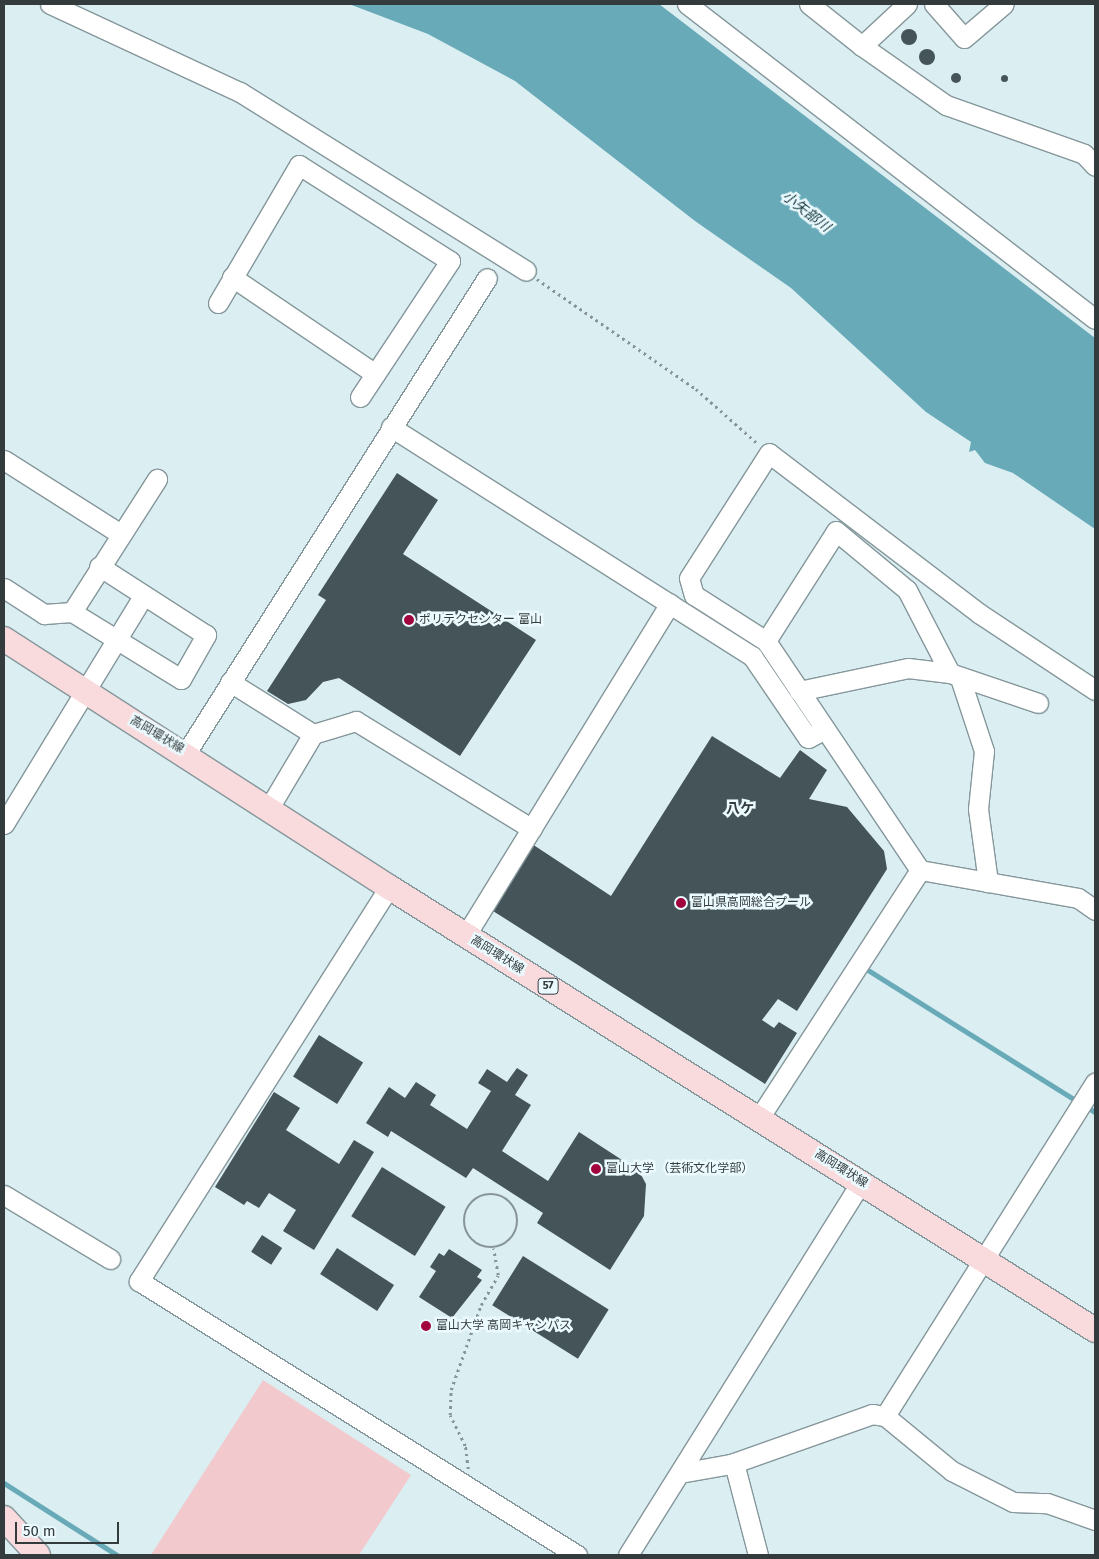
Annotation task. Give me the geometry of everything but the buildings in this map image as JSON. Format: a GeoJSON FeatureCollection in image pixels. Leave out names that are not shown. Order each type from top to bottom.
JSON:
{"type":"FeatureCollection","features":[{"type":"Feature","properties":{"kind":"main road","name":"高岡環状線"},"geometry":{"type":"LineString","coordinates":[[4,639],[186,752],[466,936],[1095,1330]]}},
{"type":"Feature","properties":{"kind":"main road"},"geometry":{"type":"LineString","coordinates":[[4,1518],[38,1555]]}},
{"type":"Feature","properties":{"kind":"street"},"geometry":{"type":"LineString","coordinates":[[50,4],[240,92],[526,271]]}},
{"type":"Feature","properties":{"kind":"street"},"geometry":{"type":"LineString","coordinates":[[687,4],[1095,319]]}},
{"type":"Feature","properties":{"kind":"street"},"geometry":{"type":"LineString","coordinates":[[809,4],[862,46],[946,105],[1084,154],[1095,166]]}},
{"type":"Feature","properties":{"kind":"street"},"geometry":{"type":"LineString","coordinates":[[862,46],[907,4]]}},
{"type":"Feature","properties":{"kind":"street"},"geometry":{"type":"LineString","coordinates":[[934,4],[964,38],[1004,4]]}},
{"type":"Feature","properties":{"kind":"street"},"geometry":{"type":"LineString","coordinates":[[218,303],[299,165],[450,261],[360,397]]}},
{"type":"Feature","properties":{"kind":"street"},"geometry":{"type":"LineString","coordinates":[[232,278],[375,374]]}},
{"type":"Feature","properties":{"kind":"street"},"geometry":{"type":"LineString","coordinates":[[186,752],[487,278]]}},
{"type":"Feature","properties":{"kind":"street"},"geometry":{"type":"LineString","coordinates":[[391,427],[752,656],[808,738],[825,729]]}},
{"type":"Feature","properties":{"kind":"street"},"geometry":{"type":"LineString","coordinates":[[1095,690],[980,614],[769,453],[689,578],[689,587],[694,595],[766,641],[920,870],[1078,898],[1095,910]]}},
{"type":"Feature","properties":{"kind":"street"},"geometry":{"type":"LineString","coordinates":[[4,460],[119,534]]}},
{"type":"Feature","properties":{"kind":"street"},"geometry":{"type":"LineString","coordinates":[[72,612],[119,534],[157,479]]}},
{"type":"Feature","properties":{"kind":"street"},"geometry":{"type":"LineString","coordinates":[[766,641],[836,531],[908,590],[955,676],[984,751],[978,809],[988,882]]}},
{"type":"Feature","properties":{"kind":"street"},"geometry":{"type":"LineString","coordinates":[[4,588],[44,614],[72,612],[181,679],[206,635],[99,566]]}},
{"type":"Feature","properties":{"kind":"street"},"geometry":{"type":"LineString","coordinates":[[4,824],[144,595]]}},
{"type":"Feature","properties":{"kind":"street"},"geometry":{"type":"LineString","coordinates":[[466,936],[670,604]]}},
{"type":"Feature","properties":{"kind":"street"},"geometry":{"type":"LineString","coordinates":[[800,691],[908,668],[955,676],[1038,703]]}},
{"type":"Feature","properties":{"kind":"street"},"geometry":{"type":"LineString","coordinates":[[230,682],[313,734]]}},
{"type":"Feature","properties":{"kind":"street"},"geometry":{"type":"LineString","coordinates":[[269,808],[313,734],[356,721],[532,829]]}},
{"type":"Feature","properties":{"kind":"street"},"geometry":{"type":"LineString","coordinates":[[759,1118],[920,870]]}},
{"type":"Feature","properties":{"kind":"street"},"geometry":{"type":"LineString","coordinates":[[389,887],[139,1281],[577,1555]]}},
{"type":"Feature","properties":{"kind":"street"},"geometry":{"type":"LineString","coordinates":[[884,1416],[1095,1083]]}},
{"type":"Feature","properties":{"kind":"street"},"geometry":{"type":"LineString","coordinates":[[628,1555],[861,1182]]}},
{"type":"Feature","properties":{"kind":"street"},"geometry":{"type":"LineString","coordinates":[[4,1195],[110,1259]]}},
{"type":"Feature","properties":{"kind":"street"},"geometry":{"type":"LineString","coordinates":[[680,1473],[734,1463],[872,1414],[884,1416],[952,1471],[1013,1502],[1048,1503],[1095,1520]]}},
{"type":"Feature","properties":{"kind":"street"},"geometry":{"type":"LineString","coordinates":[[734,1463],[758,1555]]}},
{"type":"Feature","properties":{"kind":"path"},"geometry":{"type":"LineString","coordinates":[[526,271],[696,389],[769,453]]}},
{"type":"Feature","properties":{"kind":"path"},"geometry":{"type":"LineString","coordinates":[[486,1195],[503,1197],[518,1218],[509,1241],[494,1248],[476,1243],[464,1220],[471,1204],[486,1195]]}},
{"type":"Feature","properties":{"kind":"path"},"geometry":{"type":"LineString","coordinates":[[465,1485],[468,1465],[450,1415],[451,1390],[482,1305],[498,1275],[494,1248]]}},
{"type":"Feature","properties":{"kind":"shaded area"},"geometry":{"type":"Polygon","coordinates":[[[263,1380],[411,1475],[359,1555],[151,1555],[263,1380]]]}},
{"type":"Feature","properties":{"kind":"water","name":"小矢部川"},"geometry":{"type":"Polygon","coordinates":[[[349,4],[659,4],[1095,338],[1095,529],[1013,473],[985,463],[975,450],[969,452],[971,442],[926,412],[791,288],[695,221],[515,81],[428,34],[349,4]]]}},
{"type":"Feature","properties":{"kind":"waterway"},"geometry":{"type":"LineString","coordinates":[[868,970],[1077,1101]]}},
{"type":"Feature","properties":{"kind":"waterway"},"geometry":{"type":"LineString","coordinates":[[1086,1106],[1095,1112]]}},
{"type":"Feature","properties":{"kind":"waterway"},"geometry":{"type":"LineString","coordinates":[[4,1483],[117,1555]]}},
{"type":"Feature","properties":{"kind":"place","name":"ポリテクセンター 富山"},"geometry":{"type":"Point","coordinates":[409,620]}},
{"type":"Feature","properties":{"kind":"place","name":"富山県高岡総合プール"},"geometry":{"type":"Point","coordinates":[681,903]}},
{"type":"Feature","properties":{"kind":"place","name":"富山大学 （芸術文化学部）"},"geometry":{"type":"Point","coordinates":[596,1169]}},
{"type":"Feature","properties":{"kind":"place","name":"富山大学 高岡キャンパス"},"geometry":{"type":"Point","coordinates":[426,1326]}},
{"type":"Feature","properties":{"kind":"district","name":"八ケ"},"geometry":{"type":"Point","coordinates":[740,809]}}]}
